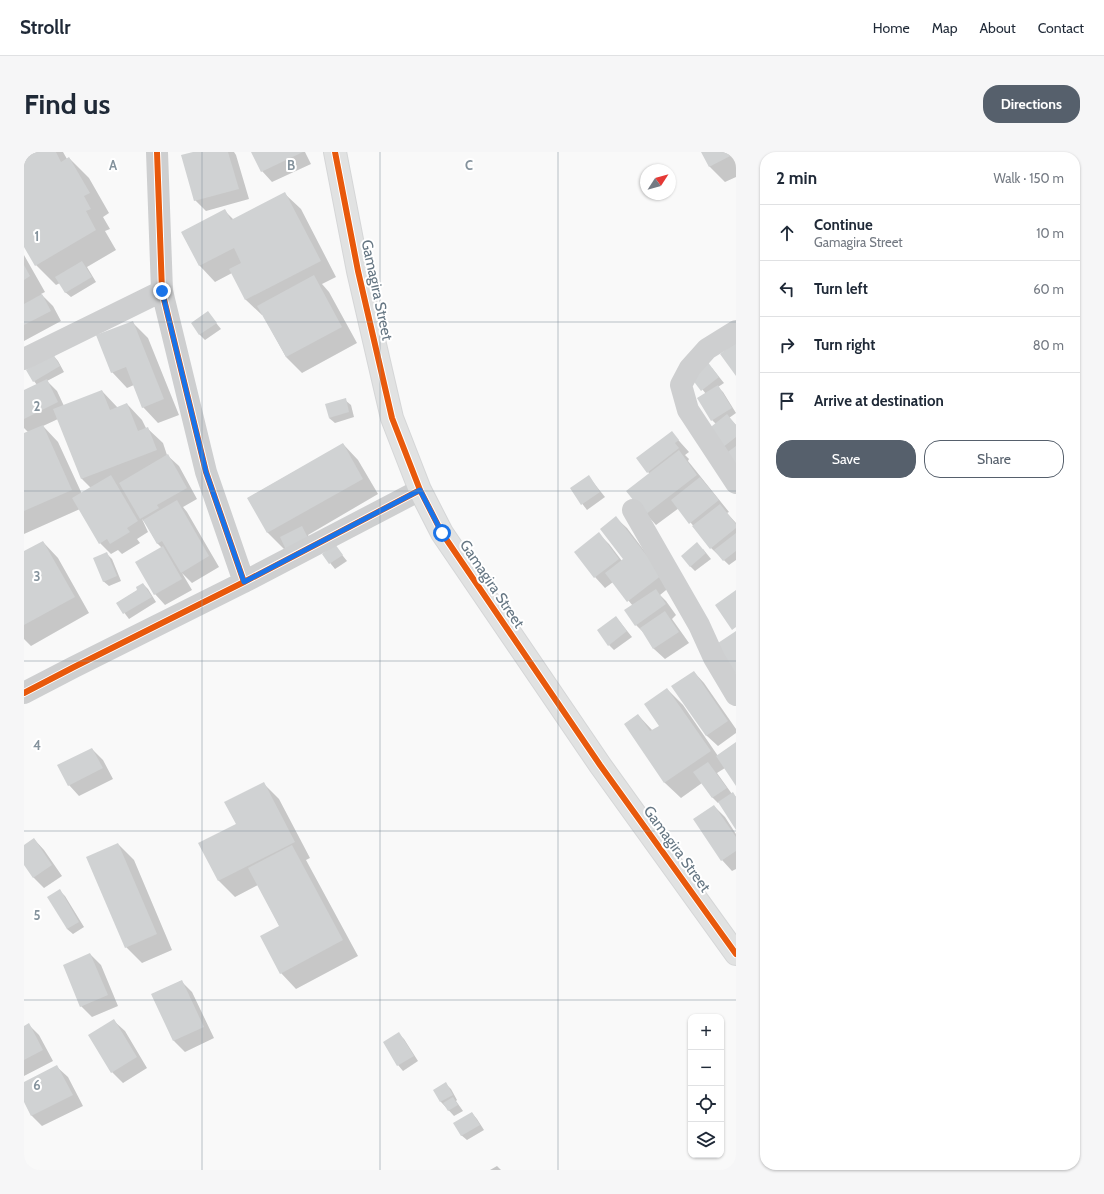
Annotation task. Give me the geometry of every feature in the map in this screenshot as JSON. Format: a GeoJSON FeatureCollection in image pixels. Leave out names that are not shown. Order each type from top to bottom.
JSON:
{"type":"FeatureCollection","features":[{"type":"Feature","properties":{"kind":"street"},"geometry":{"type":"LineString","coordinates":[[157,152],[162,291],[206,472],[244,582]]}},
{"type":"Feature","properties":{"kind":"street","name":"Gamagira Street"},"geometry":{"type":"LineString","coordinates":[[335,152],[358,271],[392,418],[420,490],[446,540],[600,765],[736,954]]}},
{"type":"Feature","properties":{"kind":"street"},"geometry":{"type":"LineString","coordinates":[[24,359],[162,291]]}},
{"type":"Feature","properties":{"kind":"street"},"geometry":{"type":"LineString","coordinates":[[736,331],[707,348],[690,368],[681,385],[688,410],[736,483]]}},
{"type":"Feature","properties":{"kind":"street"},"geometry":{"type":"LineString","coordinates":[[24,693],[244,582],[420,490]]}},
{"type":"Feature","properties":{"kind":"street"},"geometry":{"type":"LineString","coordinates":[[633,510],[699,625],[714,658],[736,695]]}},
{"type":"Feature","properties":{"kind":"building"},"geometry":{"type":"Polygon","coordinates":[[[24,152],[56,152],[61,162],[69,157],[90,193],[84,196],[91,209],[86,211],[96,230],[35,266],[24,247],[24,152]]]}},
{"type":"Feature","properties":{"kind":"building"},"geometry":{"type":"Polygon","coordinates":[[[193,152],[228,152],[239,189],[194,201],[181,155],[193,152]]]}},
{"type":"Feature","properties":{"kind":"building"},"geometry":{"type":"Polygon","coordinates":[[[251,152],[303,152],[261,172],[251,152]]]}},
{"type":"Feature","properties":{"kind":"building"},"geometry":{"type":"Polygon","coordinates":[[[701,152],[736,152],[736,153],[709,167],[701,152]]]}},
{"type":"Feature","properties":{"kind":"building"},"geometry":{"type":"Polygon","coordinates":[[[285,192],[321,261],[245,300],[229,269],[241,263],[234,248],[199,266],[181,232],[225,209],[231,220],[285,192]]]}},
{"type":"Feature","properties":{"kind":"building"},"geometry":{"type":"Polygon","coordinates":[[[82,261],[92,277],[65,293],[55,277],[82,261]]]}},
{"type":"Feature","properties":{"kind":"building"},"geometry":{"type":"Polygon","coordinates":[[[24,265],[30,276],[24,280],[24,265]]]}},
{"type":"Feature","properties":{"kind":"building"},"geometry":{"type":"Polygon","coordinates":[[[314,275],[342,327],[286,357],[257,306],[314,275]]]}},
{"type":"Feature","properties":{"kind":"building"},"geometry":{"type":"Polygon","coordinates":[[[42,294],[51,311],[24,325],[24,304],[42,294]]]}},
{"type":"Feature","properties":{"kind":"building"},"geometry":{"type":"Polygon","coordinates":[[[208,311],[217,323],[199,335],[191,323],[208,311]]]}},
{"type":"Feature","properties":{"kind":"building"},"geometry":{"type":"Polygon","coordinates":[[[133,321],[164,399],[142,408],[126,367],[111,373],[96,335],[133,321]]]}},
{"type":"Feature","properties":{"kind":"building"},"geometry":{"type":"Polygon","coordinates":[[[736,342],[736,376],[720,354],[736,342]]]}},
{"type":"Feature","properties":{"kind":"building"},"geometry":{"type":"Polygon","coordinates":[[[53,354],[60,366],[33,382],[26,370],[53,354]]]}},
{"type":"Feature","properties":{"kind":"building"},"geometry":{"type":"Polygon","coordinates":[[[707,361],[719,377],[701,391],[689,375],[707,361]]]}},
{"type":"Feature","properties":{"kind":"building"},"geometry":{"type":"Polygon","coordinates":[[[47,379],[58,402],[24,419],[24,390],[47,379]]]}},
{"type":"Feature","properties":{"kind":"building"},"geometry":{"type":"Polygon","coordinates":[[[718,385],[732,408],[711,421],[697,398],[718,385]]]}},
{"type":"Feature","properties":{"kind":"building"},"geometry":{"type":"Polygon","coordinates":[[[102,390],[110,410],[127,403],[138,431],[148,427],[157,450],[81,479],[53,409],[102,390]]]}},
{"type":"Feature","properties":{"kind":"building"},"geometry":{"type":"Polygon","coordinates":[[[346,398],[349,412],[329,418],[325,404],[346,398]]]}},
{"type":"Feature","properties":{"kind":"building"},"geometry":{"type":"Polygon","coordinates":[[[727,414],[736,425],[736,437],[722,448],[707,430],[727,414]]]}},
{"type":"Feature","properties":{"kind":"building"},"geometry":{"type":"Polygon","coordinates":[[[43,425],[72,490],[24,511],[24,433],[43,425]]]}},
{"type":"Feature","properties":{"kind":"building"},"geometry":{"type":"Polygon","coordinates":[[[672,431],[679,440],[675,443],[679,448],[647,473],[636,458],[672,431]]]}},
{"type":"Feature","properties":{"kind":"building"},"geometry":{"type":"Polygon","coordinates":[[[343,443],[363,479],[267,533],[247,498],[343,443]]]}},
{"type":"Feature","properties":{"kind":"building"},"geometry":{"type":"Polygon","coordinates":[[[736,446],[736,470],[725,454],[736,446]]]}},
{"type":"Feature","properties":{"kind":"building"},"geometry":{"type":"Polygon","coordinates":[[[679,450],[697,475],[645,515],[626,491],[679,450]]]}},
{"type":"Feature","properties":{"kind":"building"},"geometry":{"type":"Polygon","coordinates":[[[168,454],[187,488],[157,505],[159,508],[140,519],[119,483],[168,454]]]}},
{"type":"Feature","properties":{"kind":"building"},"geometry":{"type":"Polygon","coordinates":[[[111,475],[138,521],[127,528],[130,532],[110,544],[107,539],[99,544],[72,498],[111,475]]]}},
{"type":"Feature","properties":{"kind":"building"},"geometry":{"type":"Polygon","coordinates":[[[589,475],[600,492],[581,505],[570,488],[589,475]]]}},
{"type":"Feature","properties":{"kind":"building"},"geometry":{"type":"Polygon","coordinates":[[[700,477],[719,500],[689,524],[671,500],[700,477]]]}},
{"type":"Feature","properties":{"kind":"building"},"geometry":{"type":"Polygon","coordinates":[[[177,500],[209,556],[181,573],[162,541],[157,544],[143,520],[177,500]]]}},
{"type":"Feature","properties":{"kind":"building"},"geometry":{"type":"Polygon","coordinates":[[[720,504],[736,524],[736,528],[710,549],[692,526],[720,504]]]}},
{"type":"Feature","properties":{"kind":"building"},"geometry":{"type":"Polygon","coordinates":[[[616,516],[662,575],[627,602],[605,573],[623,559],[600,529],[616,516]]]}},
{"type":"Feature","properties":{"kind":"building"},"geometry":{"type":"Polygon","coordinates":[[[302,526],[308,538],[286,550],[280,537],[302,526]]]}},
{"type":"Feature","properties":{"kind":"building"},"geometry":{"type":"Polygon","coordinates":[[[599,532],[619,559],[594,578],[574,552],[599,532]]]}},
{"type":"Feature","properties":{"kind":"building"},"geometry":{"type":"Polygon","coordinates":[[[736,533],[736,551],[723,561],[714,550],[736,533]]]}},
{"type":"Feature","properties":{"kind":"building"},"geometry":{"type":"Polygon","coordinates":[[[43,541],[75,597],[24,625],[24,551],[43,541]]]}},
{"type":"Feature","properties":{"kind":"building"},"geometry":{"type":"Polygon","coordinates":[[[697,542],[706,553],[690,567],[681,556],[697,542]]]}},
{"type":"Feature","properties":{"kind":"building"},"geometry":{"type":"Polygon","coordinates":[[[335,544],[343,555],[329,564],[322,554],[335,544]]]}},
{"type":"Feature","properties":{"kind":"building"},"geometry":{"type":"Polygon","coordinates":[[[163,546],[182,579],[154,595],[135,562],[163,546]]]}},
{"type":"Feature","properties":{"kind":"building"},"geometry":{"type":"Polygon","coordinates":[[[107,552],[117,576],[103,582],[93,558],[107,552]]]}},
{"type":"Feature","properties":{"kind":"building"},"geometry":{"type":"Polygon","coordinates":[[[143,583],[152,597],[123,614],[116,603],[137,590],[136,587],[143,583]]]}},
{"type":"Feature","properties":{"kind":"building"},"geometry":{"type":"Polygon","coordinates":[[[656,589],[666,604],[635,626],[624,610],[656,589]]]}},
{"type":"Feature","properties":{"kind":"building"},"geometry":{"type":"Polygon","coordinates":[[[736,590],[736,627],[732,630],[715,605],[736,590]]]}},
{"type":"Feature","properties":{"kind":"building"},"geometry":{"type":"Polygon","coordinates":[[[665,611],[679,632],[653,649],[640,628],[665,611]]]}},
{"type":"Feature","properties":{"kind":"building"},"geometry":{"type":"Polygon","coordinates":[[[616,616],[627,631],[608,646],[597,630],[616,616]]]}},
{"type":"Feature","properties":{"kind":"building"},"geometry":{"type":"Polygon","coordinates":[[[736,631],[736,674],[712,647],[736,631]]]}},
{"type":"Feature","properties":{"kind":"building"},"geometry":{"type":"Polygon","coordinates":[[[694,671],[728,721],[706,736],[671,686],[694,671]]]}},
{"type":"Feature","properties":{"kind":"building"},"geometry":{"type":"Polygon","coordinates":[[[667,688],[711,751],[664,783],[624,724],[638,714],[650,731],[659,726],[644,704],[667,688]]]}},
{"type":"Feature","properties":{"kind":"building"},"geometry":{"type":"Polygon","coordinates":[[[736,742],[736,786],[716,756],[736,742]]]}},
{"type":"Feature","properties":{"kind":"building"},"geometry":{"type":"Polygon","coordinates":[[[92,748],[103,768],[68,786],[57,765],[92,748]]]}},
{"type":"Feature","properties":{"kind":"building"},"geometry":{"type":"Polygon","coordinates":[[[708,762],[727,788],[712,798],[693,772],[708,762]]]}},
{"type":"Feature","properties":{"kind":"building"},"geometry":{"type":"Polygon","coordinates":[[[264,782],[295,842],[218,881],[198,843],[236,824],[224,802],[264,782]]]}},
{"type":"Feature","properties":{"kind":"building"},"geometry":{"type":"Polygon","coordinates":[[[733,792],[736,797],[736,830],[718,802],[733,792]]]}},
{"type":"Feature","properties":{"kind":"building"},"geometry":{"type":"Polygon","coordinates":[[[714,805],[736,837],[736,851],[721,861],[693,819],[714,805]]]}},
{"type":"Feature","properties":{"kind":"building"},"geometry":{"type":"Polygon","coordinates":[[[34,838],[52,865],[33,878],[24,865],[24,845],[34,838]]]}},
{"type":"Feature","properties":{"kind":"building"},"geometry":{"type":"Polygon","coordinates":[[[118,843],[157,934],[125,948],[86,857],[118,843]]]}},
{"type":"Feature","properties":{"kind":"building"},"geometry":{"type":"Polygon","coordinates":[[[292,845],[343,940],[280,974],[260,936],[279,926],[248,868],[292,845]]]}},
{"type":"Feature","properties":{"kind":"building"},"geometry":{"type":"Polygon","coordinates":[[[60,889],[79,922],[67,929],[47,897],[60,889]]]}},
{"type":"Feature","properties":{"kind":"building"},"geometry":{"type":"Polygon","coordinates":[[[90,953],[108,995],[80,1007],[63,965],[90,953]]]}},
{"type":"Feature","properties":{"kind":"building"},"geometry":{"type":"Polygon","coordinates":[[[182,980],[204,1027],[173,1041],[151,994],[182,980]]]}},
{"type":"Feature","properties":{"kind":"building"},"geometry":{"type":"Polygon","coordinates":[[[114,1019],[137,1057],[111,1073],[88,1035],[114,1019]]]}},
{"type":"Feature","properties":{"kind":"building"},"geometry":{"type":"Polygon","coordinates":[[[29,1023],[43,1050],[24,1060],[24,1026],[29,1023]]]}},
{"type":"Feature","properties":{"kind":"building"},"geometry":{"type":"Polygon","coordinates":[[[399,1032],[414,1056],[397,1066],[383,1042],[399,1032]]]}},
{"type":"Feature","properties":{"kind":"building"},"geometry":{"type":"Polygon","coordinates":[[[57,1065],[73,1095],[31,1116],[24,1102],[24,1082],[57,1065]]]}},
{"type":"Feature","properties":{"kind":"building"},"geometry":{"type":"Polygon","coordinates":[[[446,1082],[453,1095],[440,1102],[433,1090],[446,1082]]]}},
{"type":"Feature","properties":{"kind":"building"},"geometry":{"type":"Polygon","coordinates":[[[453,1097],[458,1105],[448,1111],[443,1103],[453,1097]]]}},
{"type":"Feature","properties":{"kind":"building"},"geometry":{"type":"Polygon","coordinates":[[[472,1112],[480,1125],[461,1136],[453,1123],[472,1112]]]}},
{"type":"Feature","properties":{"kind":"cycle path"},"geometry":{"type":"LineString","coordinates":[[157,152],[162,291],[206,472],[244,582]]}},
{"type":"Feature","properties":{"kind":"cycle path"},"geometry":{"type":"LineString","coordinates":[[335,152],[358,271],[392,418],[420,490],[442,533],[600,765],[736,954]]}},
{"type":"Feature","properties":{"kind":"cycle path"},"geometry":{"type":"LineString","coordinates":[[24,693],[244,582],[420,490]]}},
{"type":"Feature","properties":{"kind":"route"},"geometry":{"type":"LineString","coordinates":[[162,291],[206,472],[244,582],[420,490],[442,533]]}}]}
